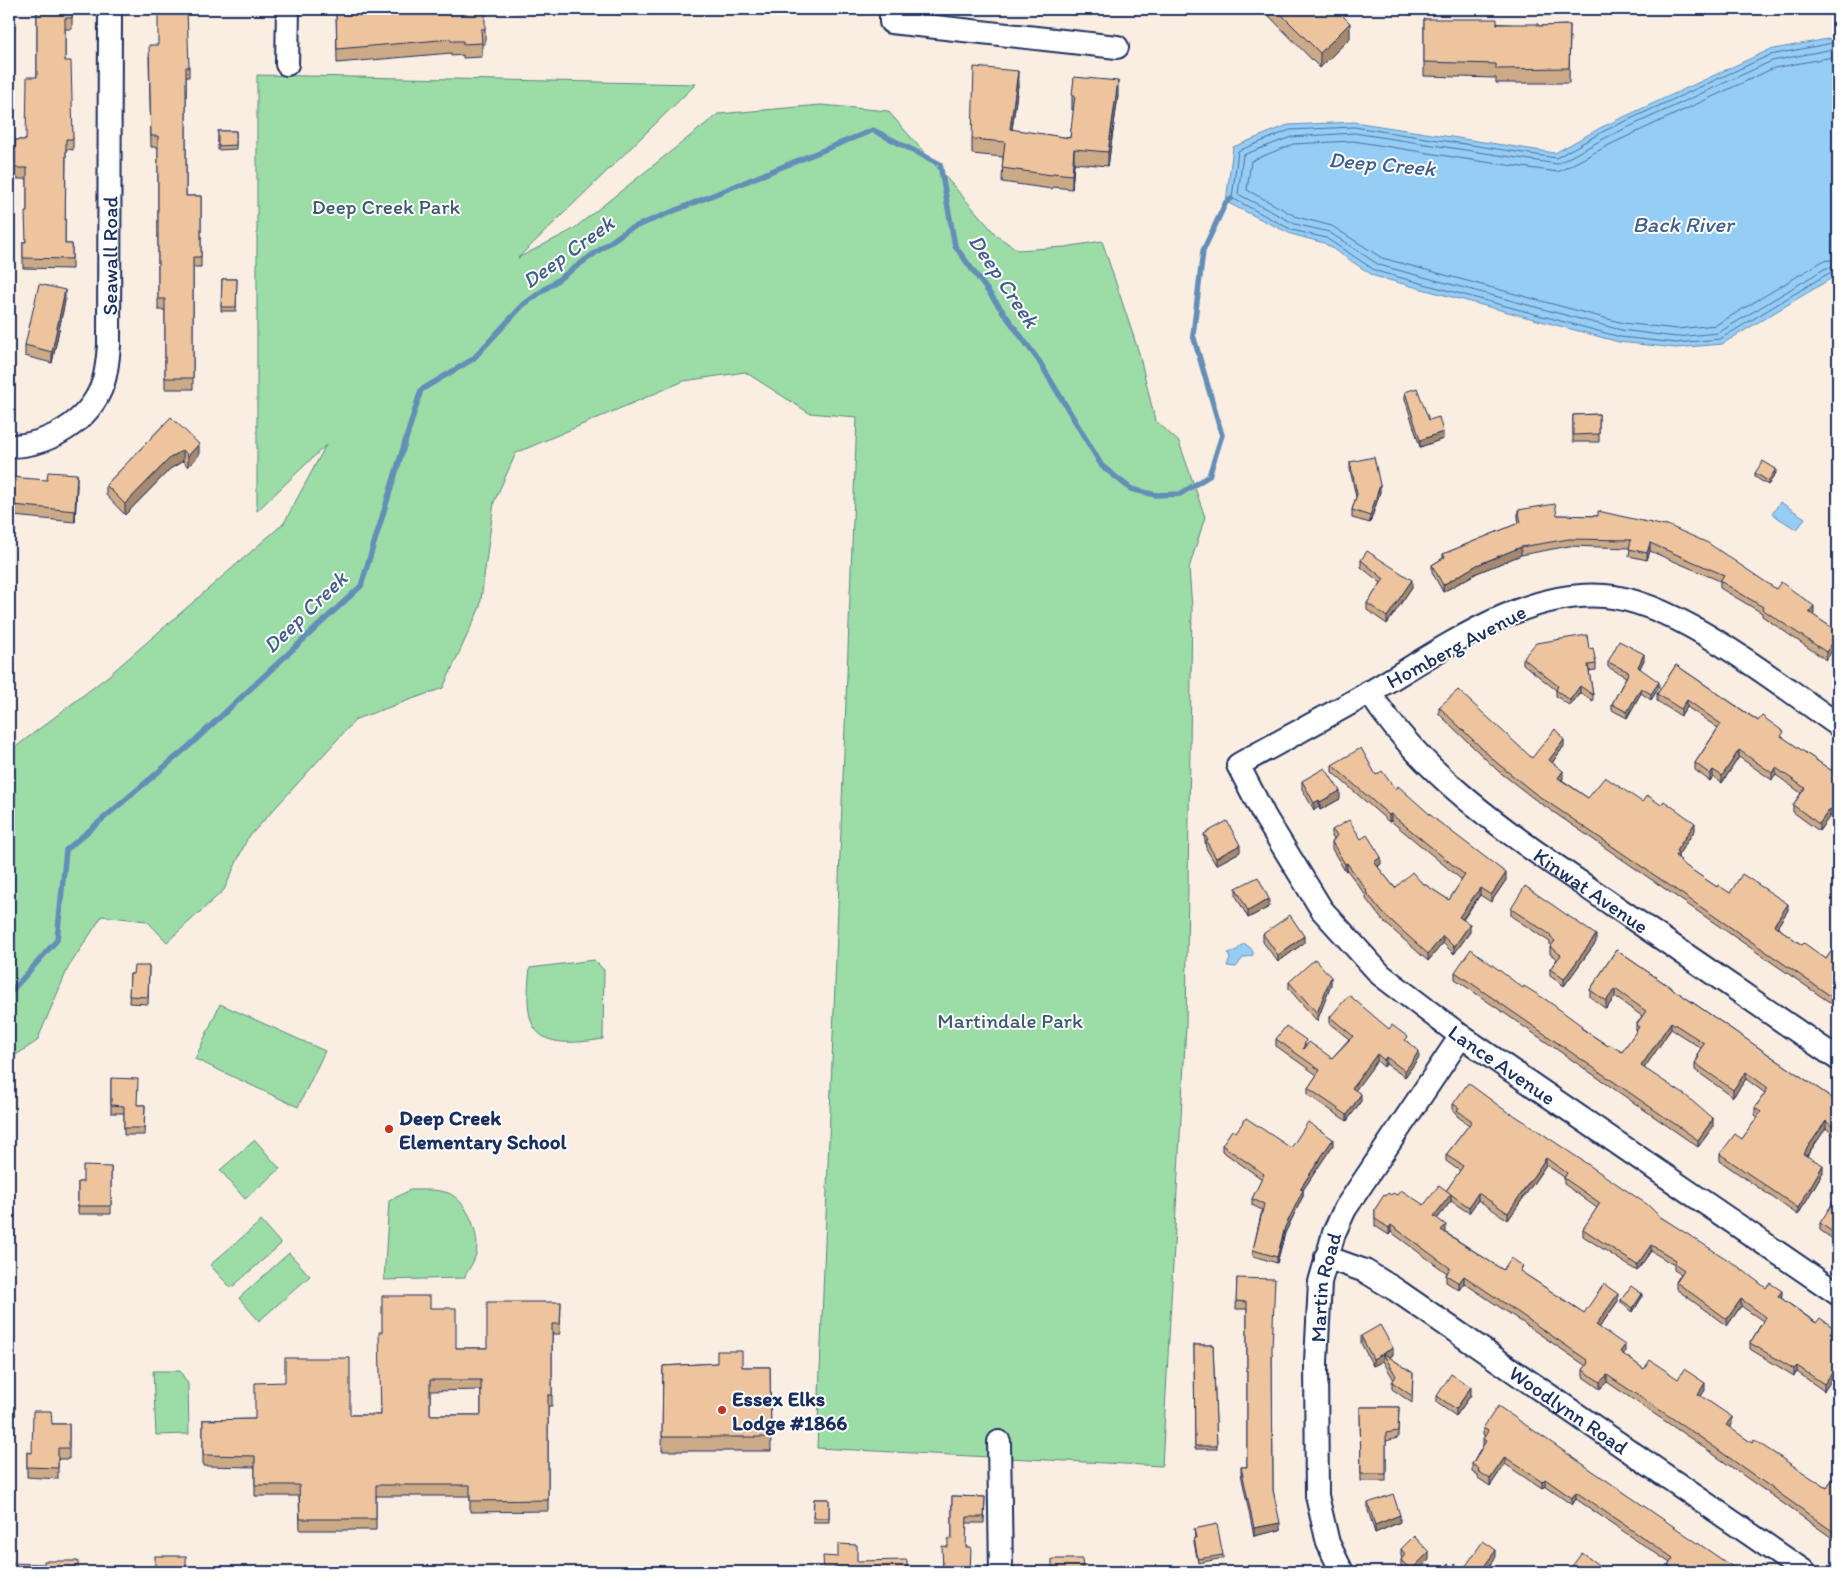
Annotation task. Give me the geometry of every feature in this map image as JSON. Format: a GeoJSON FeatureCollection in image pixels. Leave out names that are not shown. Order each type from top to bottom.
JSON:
{"type":"FeatureCollection","features":[{"type":"Feature","properties":{"kind":"street","name":"Seawall Road"},"geometry":{"type":"LineString","coordinates":[[9,446],[27,446],[56,435],[80,417],[103,384],[110,344],[110,9]]}},
{"type":"Feature","properties":{"kind":"street"},"geometry":{"type":"LineString","coordinates":[[287,64],[288,9]]}},
{"type":"Feature","properties":{"kind":"street"},"geometry":{"type":"LineString","coordinates":[[891,9],[891,22],[1117,47]]}},
{"type":"Feature","properties":{"kind":"street","name":"Homberg Avenue"},"geometry":{"type":"LineString","coordinates":[[1238,765],[1469,634],[1508,616],[1546,601],[1606,596],[1635,602],[1669,615],[1704,634],[1837,721]]}},
{"type":"Feature","properties":{"kind":"street","name":"Kinwat Avenue"},"geometry":{"type":"LineString","coordinates":[[1369,692],[1404,739],[1444,780],[1507,831],[1838,1059]]}},
{"type":"Feature","properties":{"kind":"street","name":"Lance Avenue"},"geometry":{"type":"LineString","coordinates":[[1238,765],[1265,817],[1327,916],[1380,975],[1460,1036],[1838,1294]]}},
{"type":"Feature","properties":{"kind":"street","name":"Martin Road"},"geometry":{"type":"LineString","coordinates":[[1342,1572],[1328,1542],[1317,1496],[1318,1307],[1320,1282],[1334,1233],[1361,1183],[1460,1036]]}},
{"type":"Feature","properties":{"kind":"street","name":"Woodlynn Road"},"geometry":{"type":"LineString","coordinates":[[1326,1257],[1365,1271],[1396,1290],[1805,1572]]}},
{"type":"Feature","properties":{"kind":"street"},"geometry":{"type":"LineString","coordinates":[[1000,1442],[1001,1572]]}},
{"type":"Feature","properties":{"kind":"green space"},"geometry":{"type":"Polygon","coordinates":[[[257,75],[696,84],[518,258],[572,230],[718,114],[821,105],[888,111],[997,236],[1018,250],[1065,247],[1102,241],[1139,353],[1155,420],[1179,442],[1205,517],[1189,568],[1192,608],[1186,1026],[1162,1466],[817,1448],[857,417],[809,413],[745,372],[684,381],[516,453],[494,502],[480,607],[443,688],[356,719],[247,839],[224,890],[167,942],[147,921],[102,916],[68,968],[37,1041],[13,1057],[9,1057],[9,752],[107,677],[284,523],[326,445],[257,511],[257,75]]]}},
{"type":"Feature","properties":{"kind":"green space"},"geometry":{"type":"Polygon","coordinates":[[[594,960],[604,970],[603,1039],[562,1042],[548,1039],[538,1033],[532,1023],[529,1009],[530,968],[594,960]]]}},
{"type":"Feature","properties":{"kind":"green space"},"geometry":{"type":"Polygon","coordinates":[[[220,1004],[325,1051],[298,1107],[195,1059],[220,1004]]]}},
{"type":"Feature","properties":{"kind":"green space"},"geometry":{"type":"Polygon","coordinates":[[[255,1140],[280,1169],[245,1199],[220,1170],[255,1140]]]}},
{"type":"Feature","properties":{"kind":"green space"},"geometry":{"type":"Polygon","coordinates":[[[410,1190],[434,1190],[448,1193],[462,1203],[472,1221],[477,1240],[474,1260],[464,1278],[384,1280],[389,1201],[410,1190]]]}},
{"type":"Feature","properties":{"kind":"green space"},"geometry":{"type":"Polygon","coordinates":[[[261,1221],[281,1244],[231,1288],[210,1265],[261,1221]]]}},
{"type":"Feature","properties":{"kind":"green space"},"geometry":{"type":"Polygon","coordinates":[[[289,1253],[310,1276],[259,1321],[239,1298],[289,1253]]]}},
{"type":"Feature","properties":{"kind":"green space"},"geometry":{"type":"Polygon","coordinates":[[[153,1371],[180,1371],[188,1384],[189,1434],[156,1435],[153,1371]]]}},
{"type":"Feature","properties":{"kind":"water","name":"Back River"},"geometry":{"type":"Polygon","coordinates":[[[1838,37],[1838,278],[1832,278],[1722,344],[1676,348],[1619,342],[1374,276],[1324,243],[1291,234],[1226,202],[1233,147],[1288,125],[1354,122],[1555,153],[1602,127],[1769,50],[1838,37]]]}},
{"type":"Feature","properties":{"kind":"water"},"geometry":{"type":"Polygon","coordinates":[[[1780,502],[1805,518],[1797,530],[1772,514],[1780,502]]]}},
{"type":"Feature","properties":{"kind":"water"},"geometry":{"type":"Polygon","coordinates":[[[1244,943],[1253,950],[1253,955],[1243,958],[1236,967],[1227,966],[1230,959],[1228,953],[1237,950],[1244,943]]]}},
{"type":"Feature","properties":{"kind":"building"},"geometry":{"type":"Polygon","coordinates":[[[37,9],[72,9],[72,18],[65,18],[65,61],[71,61],[73,139],[66,139],[65,244],[72,244],[72,259],[23,258],[23,242],[26,242],[27,168],[15,168],[15,140],[26,140],[27,77],[37,77],[37,9]]]}},
{"type":"Feature","properties":{"kind":"building"},"geometry":{"type":"Polygon","coordinates":[[[158,9],[187,9],[189,67],[186,67],[186,196],[201,196],[201,257],[193,257],[193,378],[165,378],[165,299],[158,299],[158,136],[151,136],[149,45],[158,45],[158,9]]]}},
{"type":"Feature","properties":{"kind":"building"},"geometry":{"type":"Polygon","coordinates":[[[336,9],[481,9],[482,12],[485,12],[485,29],[481,29],[482,43],[463,44],[463,41],[451,41],[451,39],[337,49],[336,9]]]}},
{"type":"Feature","properties":{"kind":"building"},"geometry":{"type":"Polygon","coordinates":[[[1276,9],[1336,9],[1350,23],[1320,53],[1276,9]]]}},
{"type":"Feature","properties":{"kind":"building"},"geometry":{"type":"Polygon","coordinates":[[[1424,19],[1497,19],[1497,24],[1570,25],[1569,68],[1496,69],[1496,64],[1424,62],[1424,19]]]}},
{"type":"Feature","properties":{"kind":"building"},"geometry":{"type":"Polygon","coordinates":[[[974,67],[1018,71],[1010,129],[1070,138],[1075,95],[1072,95],[1074,77],[1118,81],[1108,152],[1074,149],[1072,175],[1053,173],[1052,175],[1002,168],[1005,142],[972,139],[974,67]]]}},
{"type":"Feature","properties":{"kind":"building"},"geometry":{"type":"Polygon","coordinates":[[[218,131],[236,131],[236,145],[218,146],[218,131]]]}},
{"type":"Feature","properties":{"kind":"building"},"geometry":{"type":"Polygon","coordinates":[[[222,279],[237,279],[236,307],[221,307],[222,279]]]}},
{"type":"Feature","properties":{"kind":"building"},"geometry":{"type":"Polygon","coordinates":[[[39,284],[65,290],[52,352],[25,345],[39,284]]]}},
{"type":"Feature","properties":{"kind":"building"},"geometry":{"type":"Polygon","coordinates":[[[1417,388],[1429,420],[1439,417],[1443,432],[1420,440],[1405,392],[1417,388]]]}},
{"type":"Feature","properties":{"kind":"building"},"geometry":{"type":"Polygon","coordinates":[[[1599,414],[1599,434],[1573,435],[1573,415],[1599,414]]]}},
{"type":"Feature","properties":{"kind":"building"},"geometry":{"type":"Polygon","coordinates":[[[171,417],[199,444],[188,456],[183,450],[170,458],[125,504],[106,485],[171,417]]]}},
{"type":"Feature","properties":{"kind":"building"},"geometry":{"type":"Polygon","coordinates":[[[1374,457],[1380,485],[1370,516],[1352,510],[1357,494],[1350,462],[1374,457]]]}},
{"type":"Feature","properties":{"kind":"building"},"geometry":{"type":"Polygon","coordinates":[[[1763,461],[1776,469],[1768,481],[1755,473],[1763,461]]]}},
{"type":"Feature","properties":{"kind":"building"},"geometry":{"type":"Polygon","coordinates":[[[48,472],[77,474],[75,511],[13,505],[12,514],[9,514],[9,477],[47,480],[48,472]]]}},
{"type":"Feature","properties":{"kind":"building"},"geometry":{"type":"Polygon","coordinates":[[[1555,504],[1557,515],[1598,516],[1598,511],[1665,526],[1665,524],[1708,543],[1776,589],[1781,582],[1814,606],[1809,612],[1838,632],[1838,635],[1826,652],[1762,609],[1763,607],[1720,581],[1724,575],[1650,543],[1647,553],[1629,549],[1631,540],[1569,539],[1521,547],[1477,565],[1443,585],[1432,565],[1445,557],[1443,554],[1521,522],[1518,510],[1555,504]]]}},
{"type":"Feature","properties":{"kind":"building"},"geometry":{"type":"Polygon","coordinates":[[[1367,551],[1412,580],[1387,617],[1367,603],[1384,579],[1361,560],[1367,551]]]}},
{"type":"Feature","properties":{"kind":"building"},"geometry":{"type":"Polygon","coordinates":[[[1587,635],[1589,649],[1593,648],[1596,664],[1588,665],[1593,695],[1580,686],[1570,700],[1556,690],[1558,686],[1523,658],[1536,643],[1587,635]]]}},
{"type":"Feature","properties":{"kind":"building"},"geometry":{"type":"Polygon","coordinates":[[[1619,641],[1644,654],[1638,667],[1659,682],[1651,694],[1641,688],[1627,712],[1612,704],[1629,672],[1608,662],[1619,641]]]}},
{"type":"Feature","properties":{"kind":"building"},"geometry":{"type":"Polygon","coordinates":[[[1676,665],[1758,721],[1762,716],[1784,732],[1781,736],[1838,775],[1838,815],[1830,809],[1819,824],[1793,805],[1805,788],[1776,768],[1772,773],[1739,750],[1722,776],[1713,770],[1710,774],[1695,763],[1721,724],[1687,700],[1681,709],[1657,694],[1676,665]]]}},
{"type":"Feature","properties":{"kind":"building"},"geometry":{"type":"Polygon","coordinates":[[[1458,690],[1532,758],[1555,729],[1564,740],[1549,760],[1563,771],[1558,778],[1588,798],[1605,777],[1642,802],[1647,795],[1661,805],[1664,801],[1695,823],[1676,851],[1678,852],[1675,856],[1681,860],[1680,862],[1717,887],[1718,885],[1730,893],[1742,874],[1788,904],[1774,925],[1826,959],[1838,942],[1838,1001],[1533,792],[1497,763],[1439,707],[1458,690]]]}},
{"type":"Feature","properties":{"kind":"building"},"geometry":{"type":"Polygon","coordinates":[[[1361,748],[1376,775],[1382,771],[1395,789],[1398,786],[1435,819],[1506,873],[1491,895],[1480,888],[1459,917],[1470,924],[1454,947],[1443,936],[1428,954],[1383,913],[1366,892],[1347,863],[1345,864],[1332,842],[1337,835],[1332,830],[1349,820],[1361,839],[1367,835],[1381,857],[1374,862],[1395,888],[1412,872],[1421,882],[1449,900],[1465,875],[1391,814],[1389,815],[1332,765],[1361,748]]]}},
{"type":"Feature","properties":{"kind":"building"},"geometry":{"type":"Polygon","coordinates":[[[1325,768],[1340,791],[1320,802],[1319,800],[1314,803],[1302,781],[1325,768]]]}},
{"type":"Feature","properties":{"kind":"building"},"geometry":{"type":"Polygon","coordinates":[[[1227,821],[1240,845],[1216,858],[1204,834],[1227,821]]]}},
{"type":"Feature","properties":{"kind":"building"},"geometry":{"type":"Polygon","coordinates":[[[1258,877],[1269,899],[1248,911],[1236,888],[1258,877]]]}},
{"type":"Feature","properties":{"kind":"building"},"geometry":{"type":"Polygon","coordinates":[[[1525,886],[1596,935],[1564,979],[1550,969],[1561,955],[1550,947],[1555,941],[1550,937],[1551,935],[1511,909],[1525,886]]]}},
{"type":"Feature","properties":{"kind":"building"},"geometry":{"type":"Polygon","coordinates":[[[1290,915],[1304,936],[1278,955],[1263,934],[1290,915]]]}},
{"type":"Feature","properties":{"kind":"building"},"geometry":{"type":"Polygon","coordinates":[[[1471,949],[1523,988],[1524,986],[1548,1001],[1582,1026],[1581,1028],[1608,1046],[1609,1044],[1622,1052],[1639,1027],[1636,1025],[1646,1011],[1615,989],[1606,1001],[1590,990],[1616,950],[1838,1102],[1838,1132],[1826,1121],[1803,1154],[1823,1165],[1798,1208],[1720,1154],[1735,1134],[1742,1139],[1761,1112],[1755,1108],[1768,1088],[1746,1072],[1733,1090],[1695,1063],[1704,1043],[1671,1022],[1641,1066],[1685,1095],[1713,1119],[1698,1140],[1455,972],[1471,949]]]}},
{"type":"Feature","properties":{"kind":"building"},"geometry":{"type":"Polygon","coordinates":[[[1315,959],[1331,977],[1317,1013],[1289,982],[1315,959]]]}},
{"type":"Feature","properties":{"kind":"building"},"geometry":{"type":"Polygon","coordinates":[[[134,966],[149,966],[148,997],[129,996],[130,974],[133,974],[134,966]]]}},
{"type":"Feature","properties":{"kind":"building"},"geometry":{"type":"Polygon","coordinates":[[[1349,995],[1389,1029],[1392,1025],[1408,1037],[1405,1040],[1419,1051],[1405,1071],[1386,1057],[1384,1060],[1377,1054],[1352,1088],[1361,1094],[1347,1115],[1308,1088],[1320,1070],[1276,1039],[1286,1026],[1306,1040],[1303,1049],[1309,1042],[1332,1058],[1353,1036],[1330,1017],[1349,995]]]}},
{"type":"Feature","properties":{"kind":"building"},"geometry":{"type":"Polygon","coordinates":[[[111,1078],[138,1079],[137,1105],[145,1105],[144,1128],[124,1128],[124,1106],[111,1105],[111,1078]]]}},
{"type":"Feature","properties":{"kind":"building"},"geometry":{"type":"Polygon","coordinates":[[[1468,1083],[1510,1114],[1528,1124],[1648,1205],[1659,1216],[1736,1265],[1766,1288],[1770,1283],[1782,1291],[1778,1296],[1816,1323],[1820,1318],[1834,1328],[1830,1333],[1838,1339],[1838,1371],[1835,1369],[1824,1384],[1797,1366],[1794,1369],[1750,1343],[1766,1317],[1741,1299],[1727,1319],[1676,1282],[1684,1270],[1674,1263],[1676,1260],[1651,1245],[1637,1265],[1583,1229],[1600,1203],[1564,1178],[1567,1173],[1546,1158],[1508,1213],[1478,1193],[1469,1207],[1446,1191],[1463,1166],[1446,1155],[1472,1121],[1457,1110],[1459,1108],[1453,1104],[1468,1083]]]}},
{"type":"Feature","properties":{"kind":"building"},"geometry":{"type":"Polygon","coordinates":[[[1246,1118],[1291,1148],[1308,1122],[1333,1139],[1300,1189],[1303,1190],[1285,1227],[1277,1257],[1253,1250],[1264,1204],[1252,1199],[1264,1174],[1222,1145],[1232,1130],[1236,1132],[1246,1118]]]}},
{"type":"Feature","properties":{"kind":"building"},"geometry":{"type":"Polygon","coordinates":[[[83,1166],[111,1167],[111,1206],[78,1206],[78,1182],[83,1182],[83,1166]]]}},
{"type":"Feature","properties":{"kind":"building"},"geometry":{"type":"Polygon","coordinates":[[[1439,1185],[1451,1194],[1434,1216],[1446,1225],[1441,1230],[1503,1270],[1511,1258],[1523,1266],[1520,1271],[1584,1313],[1604,1284],[1618,1294],[1596,1325],[1625,1345],[1620,1352],[1644,1369],[1650,1360],[1678,1379],[1684,1369],[1705,1383],[1698,1394],[1732,1417],[1726,1425],[1752,1443],[1754,1440],[1827,1488],[1838,1471],[1838,1535],[1693,1432],[1607,1375],[1600,1382],[1583,1370],[1588,1363],[1587,1360],[1464,1276],[1459,1283],[1446,1275],[1450,1268],[1391,1225],[1389,1228],[1375,1219],[1375,1209],[1384,1195],[1386,1196],[1388,1193],[1391,1195],[1393,1193],[1397,1195],[1401,1190],[1424,1205],[1439,1185]]]}},
{"type":"Feature","properties":{"kind":"building"},"geometry":{"type":"Polygon","coordinates":[[[1834,1201],[1838,1203],[1838,1236],[1820,1223],[1834,1201]]]}},
{"type":"Feature","properties":{"kind":"building"},"geometry":{"type":"Polygon","coordinates":[[[1237,1278],[1275,1279],[1272,1348],[1273,1490],[1280,1523],[1254,1528],[1241,1467],[1247,1467],[1247,1302],[1236,1301],[1237,1278]]]}},
{"type":"Feature","properties":{"kind":"building"},"geometry":{"type":"Polygon","coordinates":[[[1631,1286],[1642,1294],[1633,1308],[1621,1300],[1631,1286]]]}},
{"type":"Feature","properties":{"kind":"building"},"geometry":{"type":"Polygon","coordinates":[[[382,1296],[430,1296],[430,1308],[456,1308],[456,1348],[487,1348],[487,1302],[561,1302],[560,1324],[552,1324],[552,1395],[548,1395],[548,1500],[470,1501],[470,1485],[376,1485],[376,1519],[300,1519],[299,1485],[255,1485],[255,1456],[203,1455],[203,1420],[255,1419],[255,1383],[285,1382],[285,1358],[350,1358],[350,1415],[381,1415],[379,1332],[382,1332],[382,1296]],[[430,1380],[430,1415],[481,1415],[481,1380],[430,1380]]]}},
{"type":"Feature","properties":{"kind":"building"},"geometry":{"type":"Polygon","coordinates":[[[1380,1325],[1393,1348],[1373,1359],[1361,1336],[1380,1325]]]}},
{"type":"Feature","properties":{"kind":"building"},"geometry":{"type":"Polygon","coordinates":[[[1194,1345],[1213,1345],[1217,1446],[1195,1446],[1194,1345]]]}},
{"type":"Feature","properties":{"kind":"building","name":"Essex Elks Lodge #1866"},"geometry":{"type":"Polygon","coordinates":[[[717,1351],[742,1351],[742,1367],[770,1367],[771,1437],[662,1437],[663,1366],[717,1363],[717,1351]]]}},
{"type":"Feature","properties":{"kind":"building"},"geometry":{"type":"Polygon","coordinates":[[[1383,1353],[1413,1373],[1412,1396],[1392,1382],[1396,1376],[1383,1353]]]}},
{"type":"Feature","properties":{"kind":"building"},"geometry":{"type":"Polygon","coordinates":[[[1451,1374],[1471,1387],[1456,1409],[1437,1396],[1451,1374]]]}},
{"type":"Feature","properties":{"kind":"building"},"geometry":{"type":"Polygon","coordinates":[[[1498,1406],[1740,1572],[1678,1572],[1668,1566],[1673,1558],[1576,1492],[1572,1498],[1545,1479],[1542,1482],[1505,1457],[1490,1479],[1478,1471],[1479,1469],[1472,1464],[1486,1441],[1483,1439],[1488,1431],[1483,1428],[1498,1406]]]}},
{"type":"Feature","properties":{"kind":"building"},"geometry":{"type":"Polygon","coordinates":[[[1360,1407],[1399,1407],[1398,1431],[1386,1433],[1386,1474],[1361,1474],[1360,1407]]]}},
{"type":"Feature","properties":{"kind":"building"},"geometry":{"type":"Polygon","coordinates":[[[33,1411],[51,1411],[52,1424],[69,1424],[69,1448],[58,1448],[58,1468],[27,1467],[27,1452],[32,1453],[33,1411]]]}},
{"type":"Feature","properties":{"kind":"building"},"geometry":{"type":"Polygon","coordinates":[[[1393,1494],[1400,1515],[1375,1525],[1368,1503],[1393,1494]]]}},
{"type":"Feature","properties":{"kind":"building"},"geometry":{"type":"Polygon","coordinates":[[[952,1496],[985,1497],[984,1517],[967,1517],[966,1547],[971,1547],[970,1572],[943,1572],[942,1546],[948,1547],[948,1539],[952,1539],[952,1496]]]}},
{"type":"Feature","properties":{"kind":"building"},"geometry":{"type":"Polygon","coordinates":[[[814,1499],[829,1499],[829,1518],[813,1518],[814,1499]]]}},
{"type":"Feature","properties":{"kind":"building"},"geometry":{"type":"Polygon","coordinates":[[[1217,1524],[1223,1555],[1198,1559],[1194,1529],[1217,1524]]]}},
{"type":"Feature","properties":{"kind":"building"},"geometry":{"type":"Polygon","coordinates":[[[1414,1536],[1429,1552],[1411,1570],[1401,1560],[1405,1554],[1401,1549],[1414,1536]]]}},
{"type":"Feature","properties":{"kind":"building"},"geometry":{"type":"Polygon","coordinates":[[[1483,1541],[1496,1550],[1480,1572],[1442,1572],[1448,1564],[1452,1568],[1455,1564],[1463,1570],[1483,1541]]]}},
{"type":"Feature","properties":{"kind":"building"},"geometry":{"type":"Polygon","coordinates":[[[838,1544],[857,1545],[857,1561],[907,1560],[907,1572],[824,1572],[823,1556],[838,1557],[838,1544]]]}},
{"type":"Feature","properties":{"kind":"building"},"geometry":{"type":"Polygon","coordinates":[[[1582,1553],[1608,1572],[1572,1572],[1569,1570],[1582,1553]]]}},
{"type":"Feature","properties":{"kind":"building"},"geometry":{"type":"Polygon","coordinates":[[[155,1556],[186,1556],[186,1572],[155,1572],[155,1556]]]}},
{"type":"Feature","properties":{"kind":"building"},"geometry":{"type":"Polygon","coordinates":[[[1052,1559],[1082,1559],[1083,1572],[1052,1572],[1052,1559]]]}},
{"type":"Feature","properties":{"kind":"building"},"geometry":{"type":"Polygon","coordinates":[[[44,1561],[78,1561],[78,1572],[9,1572],[9,1563],[44,1564],[44,1561]]]}},
{"type":"Feature","properties":{"kind":"waterway","name":"Deep Creek"},"geometry":{"type":"LineString","coordinates":[[9,994],[57,940],[66,850],[189,746],[361,586],[421,390],[473,359],[523,305],[627,230],[873,130],[940,164],[955,246],[1039,361],[1102,466],[1131,489],[1156,495],[1180,494],[1209,476],[1222,435],[1193,335],[1203,251],[1226,202],[1231,199]]}},
{"type":"Feature","properties":{"kind":"place","name":"Deep Creek Elementary School"},"geometry":{"type":"Point","coordinates":[389,1129]}},
{"type":"Feature","properties":{"kind":"place","name":"Essex Elks Lodge #1866"},"geometry":{"type":"Point","coordinates":[722,1410]}},
{"type":"Feature","properties":{"kind":"park label","name":"Deep Creek Park"},"geometry":{"type":"Point","coordinates":[386,206]}},
{"type":"Feature","properties":{"kind":"park label","name":"Martindale Park"},"geometry":{"type":"Point","coordinates":[1010,1020]}}]}
